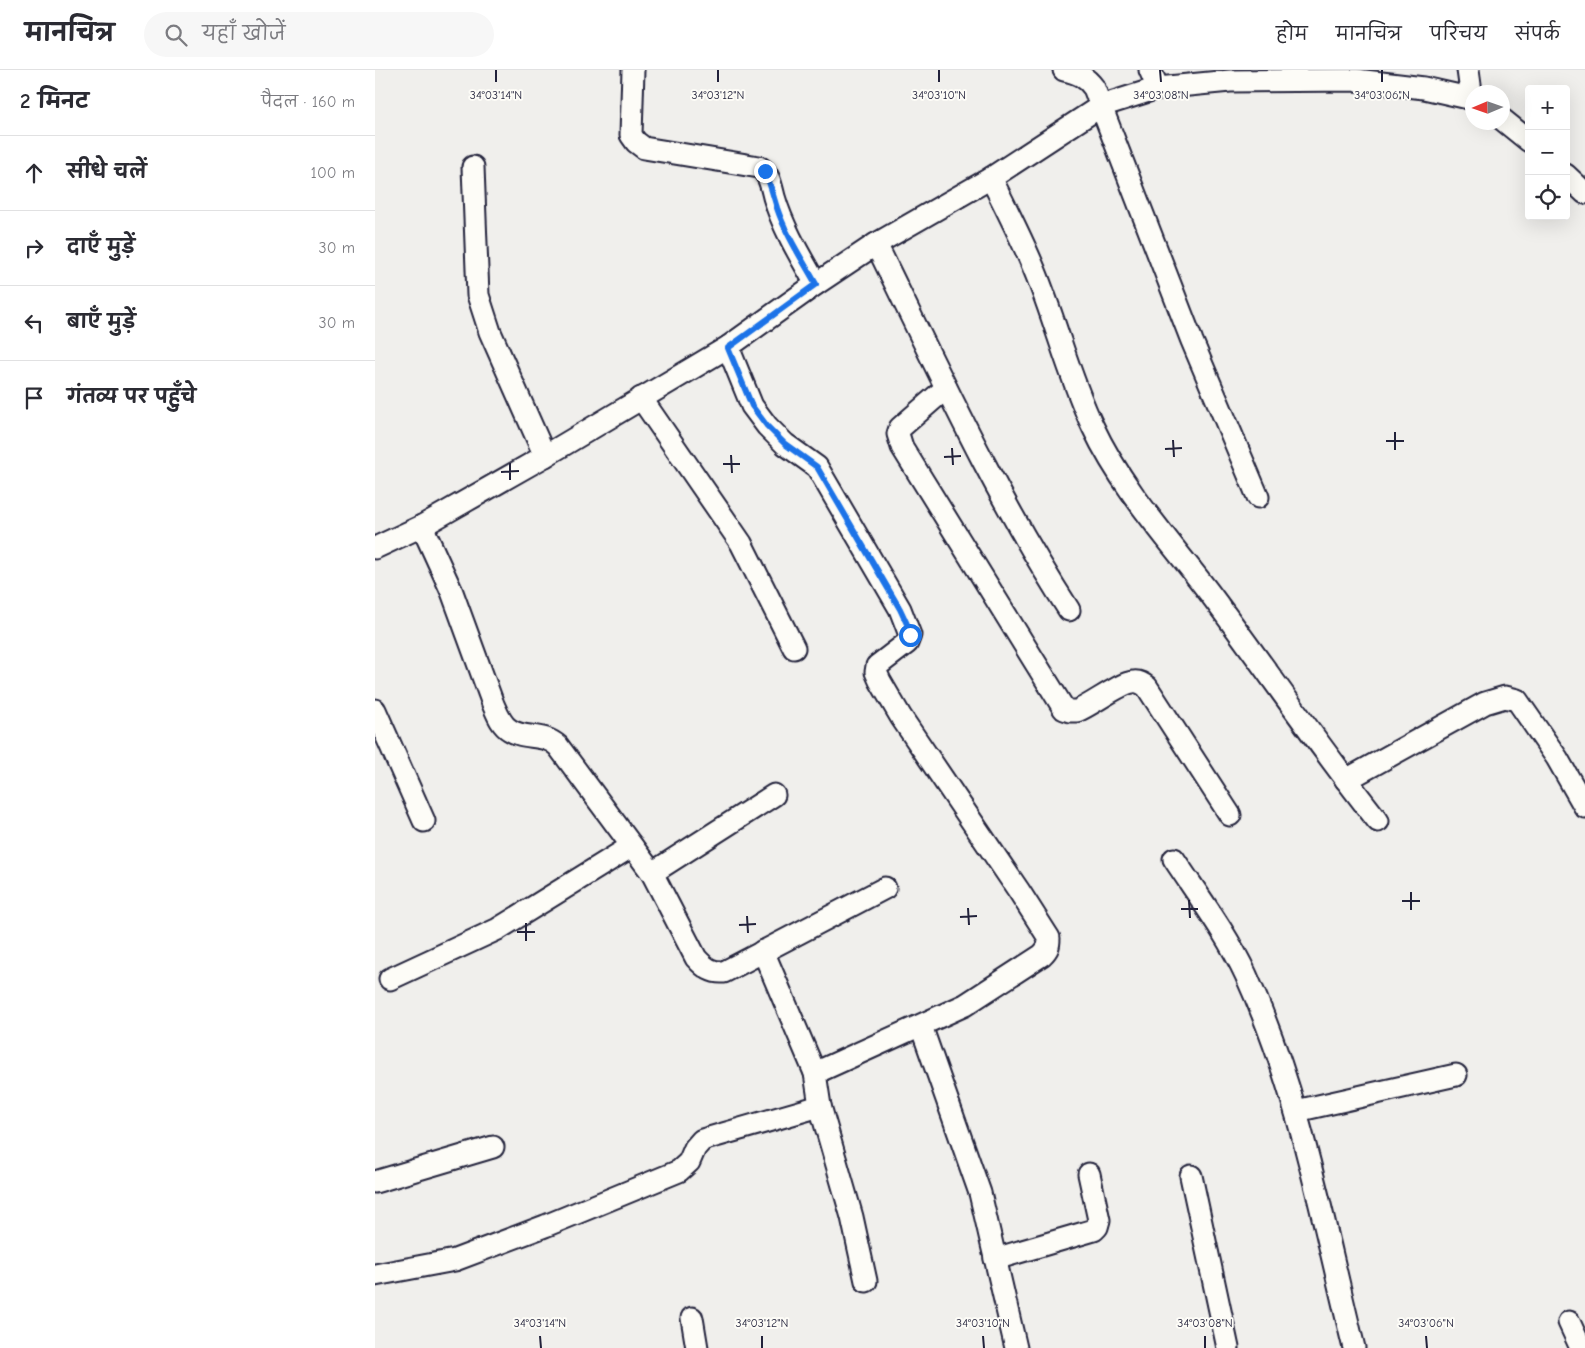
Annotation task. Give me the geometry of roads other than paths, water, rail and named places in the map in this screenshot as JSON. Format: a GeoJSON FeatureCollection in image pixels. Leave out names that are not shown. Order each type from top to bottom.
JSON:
{"type":"FeatureCollection","features":[{"type":"Feature","properties":{"kind":"street"},"geometry":{"type":"LineString","coordinates":[[633,70],[631,135],[636,142],[644,148],[759,166],[765,171],[770,181],[777,208],[792,243],[816,284]]}},
{"type":"Feature","properties":{"kind":"street"},"geometry":{"type":"LineString","coordinates":[[1064,70],[1080,74],[1094,88],[1191,341],[1257,496]]}},
{"type":"Feature","properties":{"kind":"street"},"geometry":{"type":"LineString","coordinates":[[1468,70],[1470,85]]}},
{"type":"Feature","properties":{"kind":"street"},"geometry":{"type":"LineString","coordinates":[[375,548],[422,526],[728,348],[816,284],[876,244],[991,178],[1101,106],[1154,79],[1229,76],[1355,75],[1465,97]]}},
{"type":"Feature","properties":{"kind":"street"},"geometry":{"type":"LineString","coordinates":[[1510,126],[1525,138]]}},
{"type":"Feature","properties":{"kind":"street"},"geometry":{"type":"LineString","coordinates":[[473,167],[477,295],[490,332],[545,456]]}},
{"type":"Feature","properties":{"kind":"street"},"geometry":{"type":"LineString","coordinates":[[991,178],[1035,270],[1078,392],[1093,428],[1110,458],[1134,495],[1378,821]]}},
{"type":"Feature","properties":{"kind":"street"},"geometry":{"type":"LineString","coordinates":[[1570,180],[1585,193]]}},
{"type":"Feature","properties":{"kind":"street"},"geometry":{"type":"LineString","coordinates":[[876,244],[946,388],[997,487],[1035,557],[1069,610]]}},
{"type":"Feature","properties":{"kind":"street"},"geometry":{"type":"LineString","coordinates":[[728,348],[752,406],[767,426],[785,444],[817,467],[900,609],[910,635],[907,643],[877,666],[876,672],[880,681],[901,717],[1049,938],[1047,950],[1033,962],[965,1005],[815,1073]]}},
{"type":"Feature","properties":{"kind":"street"},"geometry":{"type":"LineString","coordinates":[[946,388],[900,428],[898,434],[902,447],[1064,709],[1070,712],[1077,711],[1124,685],[1133,682],[1142,683],[1147,687],[1230,815]]}},
{"type":"Feature","properties":{"kind":"street"},"geometry":{"type":"LineString","coordinates":[[641,398],[741,543],[794,648]]}},
{"type":"Feature","properties":{"kind":"street"},"geometry":{"type":"LineString","coordinates":[[422,526],[452,592],[500,719],[510,730],[552,740],[558,746],[652,873],[696,958],[702,965],[711,971],[724,972],[885,888]]}},
{"type":"Feature","properties":{"kind":"street"},"geometry":{"type":"LineString","coordinates":[[1346,780],[1485,703],[1505,697],[1517,700],[1557,758],[1585,807]]}},
{"type":"Feature","properties":{"kind":"street"},"geometry":{"type":"LineString","coordinates":[[375,710],[424,821]]}},
{"type":"Feature","properties":{"kind":"street"},"geometry":{"type":"LineString","coordinates":[[652,873],[774,795]]}},
{"type":"Feature","properties":{"kind":"street"},"geometry":{"type":"LineString","coordinates":[[390,979],[499,929],[632,846]]}},
{"type":"Feature","properties":{"kind":"street"},"geometry":{"type":"LineString","coordinates":[[1174,860],[1225,936],[1245,974],[1265,1022],[1296,1111],[1354,1348]]}},
{"type":"Feature","properties":{"kind":"street"},"geometry":{"type":"LineString","coordinates":[[763,951],[815,1073],[820,1106],[852,1217],[866,1281]]}},
{"type":"Feature","properties":{"kind":"street"},"geometry":{"type":"LineString","coordinates":[[921,1026],[980,1193],[1016,1348]]}},
{"type":"Feature","properties":{"kind":"street"},"geometry":{"type":"LineString","coordinates":[[1296,1111],[1456,1075]]}},
{"type":"Feature","properties":{"kind":"street"},"geometry":{"type":"LineString","coordinates":[[375,1275],[455,1260],[545,1226],[679,1171],[689,1162],[695,1148],[702,1140],[820,1106]]}},
{"type":"Feature","properties":{"kind":"street"},"geometry":{"type":"LineString","coordinates":[[375,1182],[493,1147]]}},
{"type":"Feature","properties":{"kind":"street"},"geometry":{"type":"LineString","coordinates":[[995,1259],[1097,1228],[1099,1220],[1089,1174]]}},
{"type":"Feature","properties":{"kind":"street"},"geometry":{"type":"LineString","coordinates":[[1191,1176],[1228,1348]]}},
{"type":"Feature","properties":{"kind":"street"},"geometry":{"type":"LineString","coordinates":[[692,1318],[697,1348]]}},
{"type":"Feature","properties":{"kind":"street"},"geometry":{"type":"LineString","coordinates":[[1569,1322],[1581,1348]]}}]}
